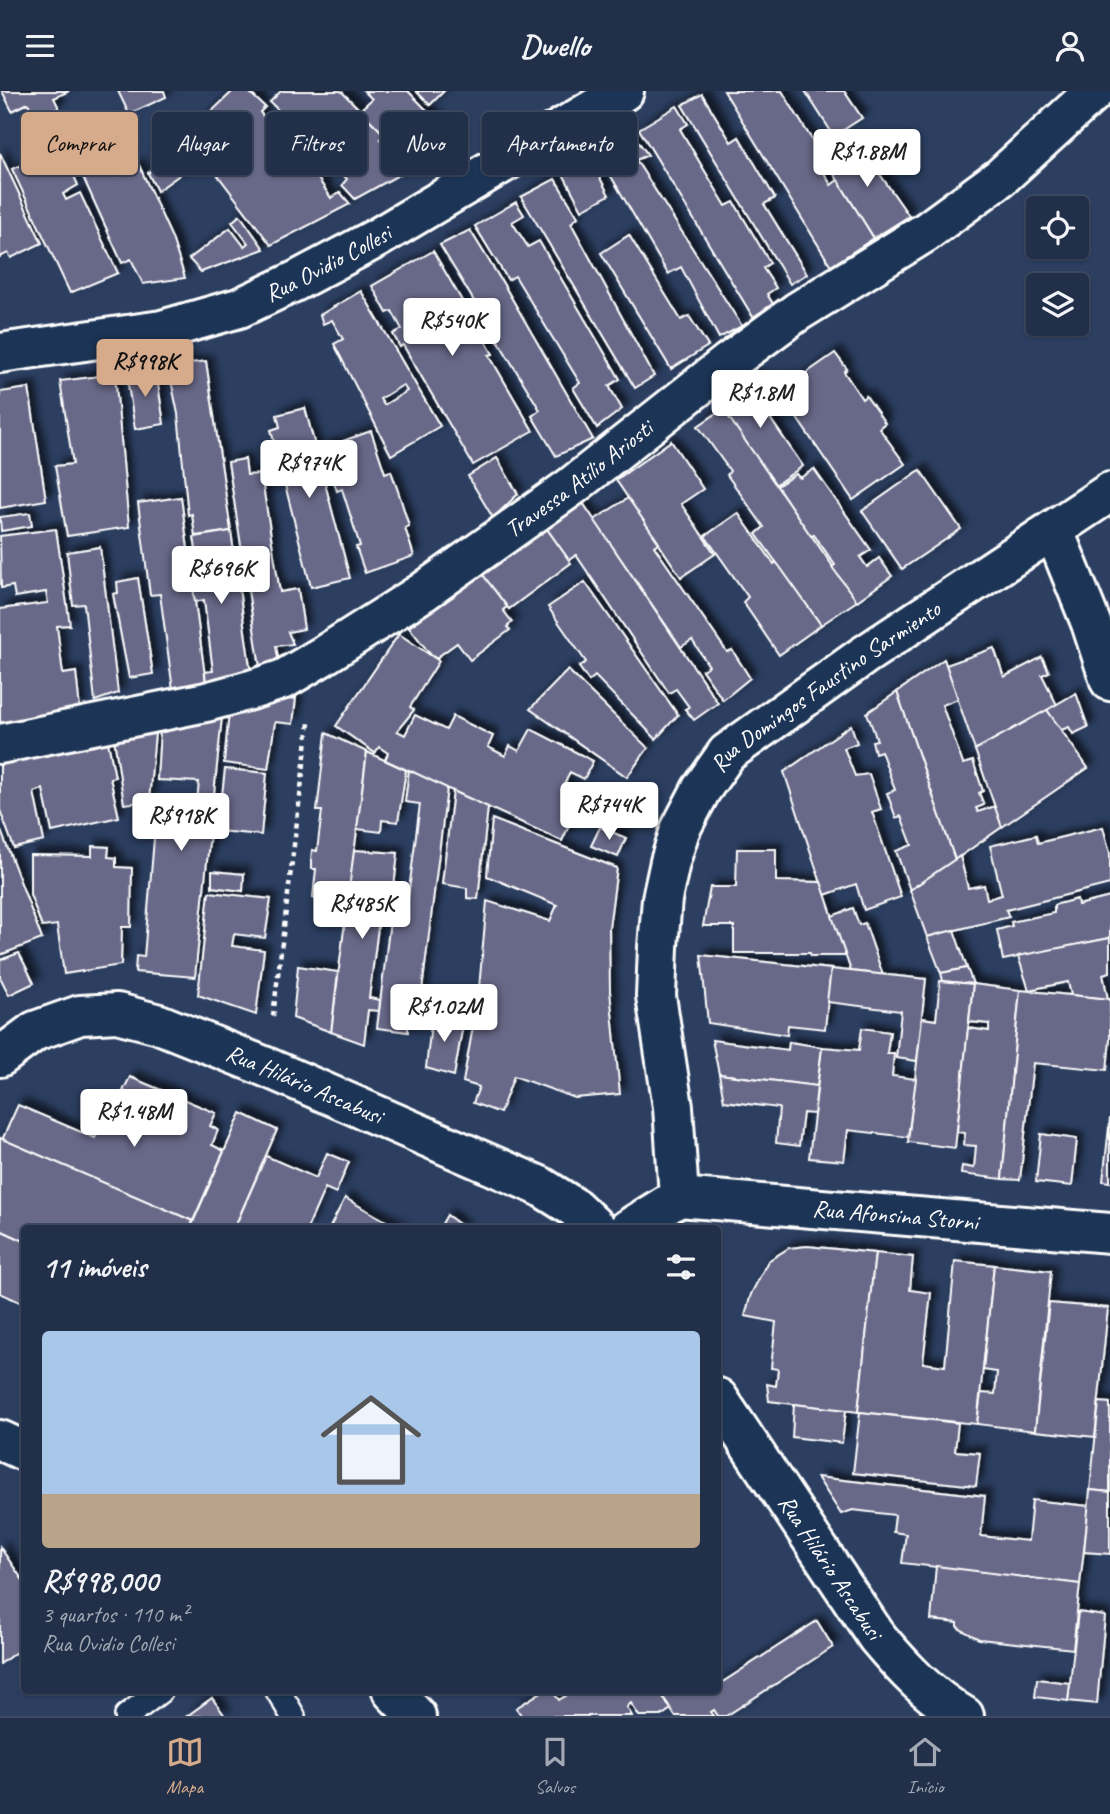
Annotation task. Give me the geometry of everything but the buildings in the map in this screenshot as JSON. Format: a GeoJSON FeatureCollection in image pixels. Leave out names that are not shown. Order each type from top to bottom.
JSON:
{"type":"FeatureCollection","features":[{"type":"Feature","properties":{"kind":"street","name":"Rua Ovidio Collesi"},"geometry":{"type":"LineString","coordinates":[[0,353],[162,330],[239,308],[377,239],[624,91]]}},
{"type":"Feature","properties":{"kind":"street","name":"Travessa Atílio Ariosti"},"geometry":{"type":"LineString","coordinates":[[0,744],[230,695],[284,679],[321,657],[423,592],[571,487],[797,312],[926,232],[1000,177],[1095,91]]}},
{"type":"Feature","properties":{"kind":"street","name":"Rua Domingos Faustino Sarmiento"},"geometry":{"type":"LineString","coordinates":[[679,1197],[673,1107],[656,996],[658,947],[662,899],[670,862],[680,830],[701,790],[727,753],[863,656],[1110,492]]}},
{"type":"Feature","properties":{"kind":"street"},"geometry":{"type":"LineString","coordinates":[[1054,531],[1091,623],[1110,681]]}},
{"type":"Feature","properties":{"kind":"street","name":"Rua Hilário Ascabusi"},"geometry":{"type":"LineString","coordinates":[[0,1056],[34,1031],[80,1015],[117,1013],[159,1024],[266,1067],[540,1186],[575,1208],[593,1225]]}},
{"type":"Feature","properties":{"kind":"street"},"geometry":{"type":"LineString","coordinates":[[634,1225],[679,1197]]}},
{"type":"Feature","properties":{"kind":"street","name":"Rua Afonsina Storni"},"geometry":{"type":"LineString","coordinates":[[679,1197],[1110,1233]]}},
{"type":"Feature","properties":{"kind":"street","name":"Rua Hilário Ascabusi"},"geometry":{"type":"LineString","coordinates":[[721,1403],[877,1637],[903,1668],[928,1691],[964,1716]]}},
{"type":"Feature","properties":{"kind":"street"},"geometry":{"type":"LineString","coordinates":[[0,1440],[21,1450]]}},
{"type":"Feature","properties":{"kind":"street"},"geometry":{"type":"LineString","coordinates":[[395,1694],[416,1716]]}},
{"type":"Feature","properties":{"kind":"lane"},"geometry":{"type":"LineString","coordinates":[[127,1716],[156,1694]]}},
{"type":"Feature","properties":{"kind":"lane"},"geometry":{"type":"LineString","coordinates":[[280,1694],[293,1716]]}},
{"type":"Feature","properties":{"kind":"path"},"geometry":{"type":"LineString","coordinates":[[266,1067],[305,743],[321,657]]}}]}
